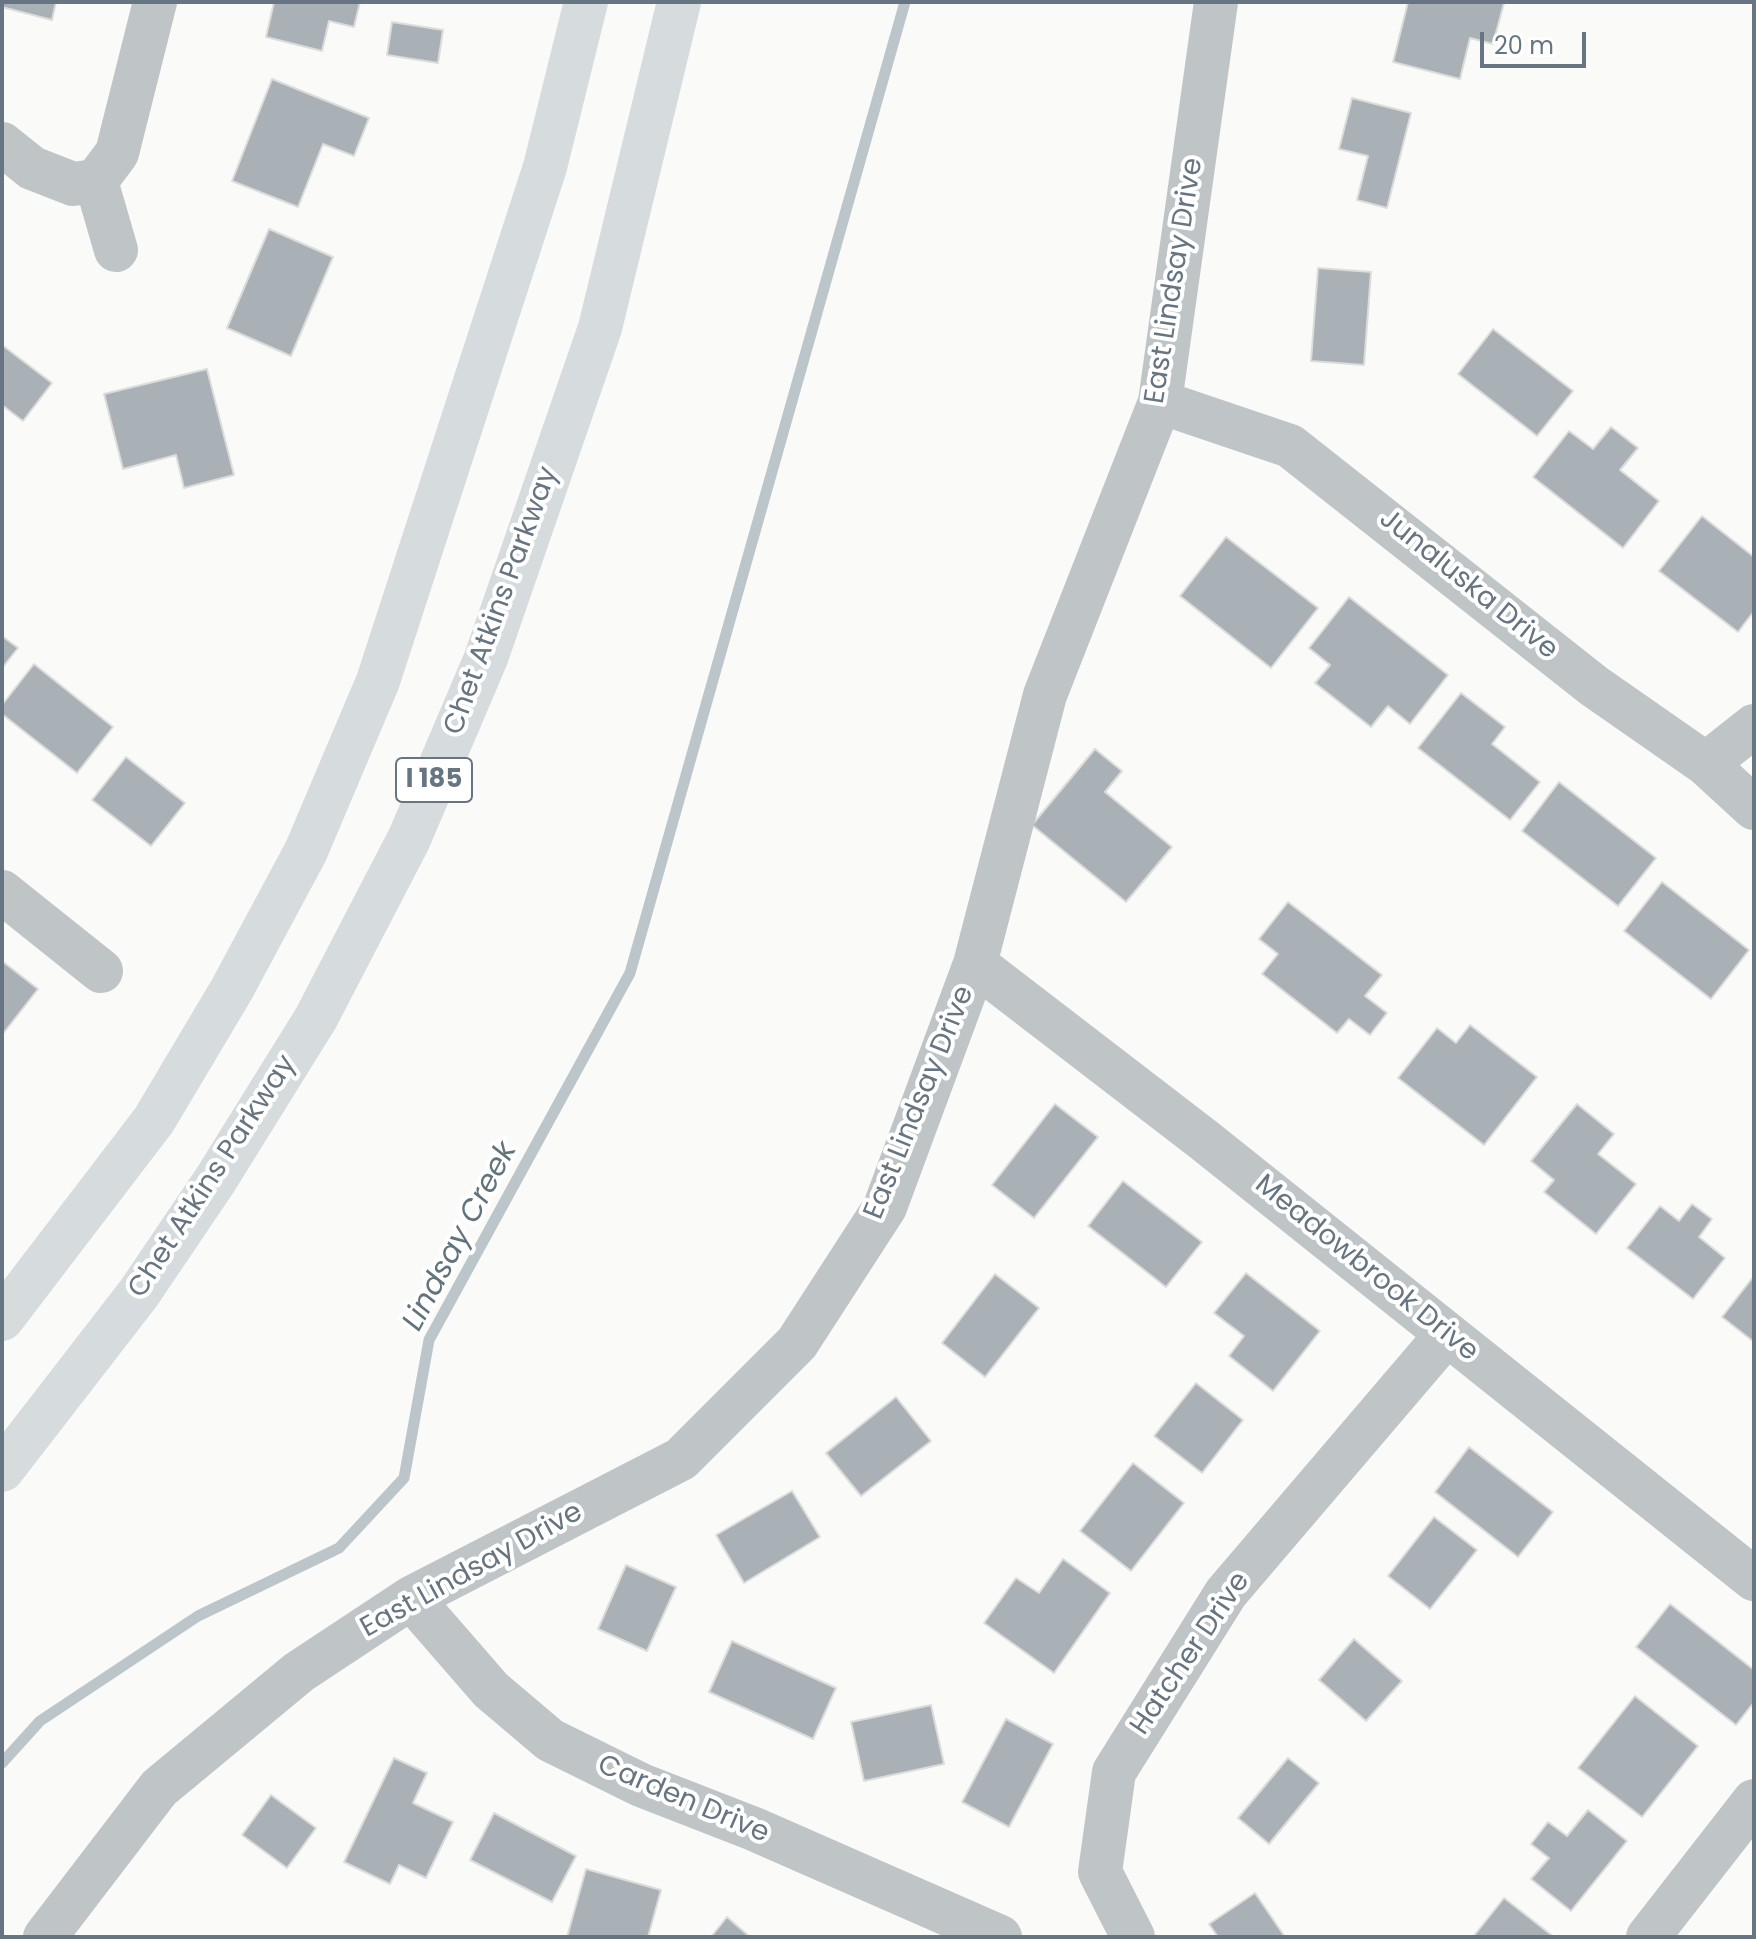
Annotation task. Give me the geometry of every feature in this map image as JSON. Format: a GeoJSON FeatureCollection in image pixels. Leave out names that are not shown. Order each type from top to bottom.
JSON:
{"type":"FeatureCollection","features":[{"type":"Feature","properties":{"kind":"highway"},"geometry":{"type":"LineString","coordinates":[[2,1319],[154,1120],[232,989],[306,851],[383,667],[545,167],[586,2]]}},
{"type":"Feature","properties":{"kind":"highway","name":"Chet Atkins Parkway"},"geometry":{"type":"LineString","coordinates":[[2,1470],[139,1293],[216,1179],[316,1018],[409,839],[486,658],[600,328],[679,2]]}},
{"type":"Feature","properties":{"kind":"street"},"geometry":{"type":"LineString","coordinates":[[2,144],[32,168],[73,184],[96,181],[117,153],[155,2]]}},
{"type":"Feature","properties":{"kind":"street","name":"East Lindsay Drive"},"geometry":{"type":"LineString","coordinates":[[45,1937],[159,1788],[299,1672],[411,1598],[681,1459],[797,1343],[885,1207],[975,964],[1045,695],[1160,402],[1216,2]]}},
{"type":"Feature","properties":{"kind":"street"},"geometry":{"type":"LineString","coordinates":[[96,181],[116,250]]}},
{"type":"Feature","properties":{"kind":"street","name":"Junaluska Drive"},"geometry":{"type":"LineString","coordinates":[[1160,402],[1290,446],[1594,686],[1706,764],[1754,808]]}},
{"type":"Feature","properties":{"kind":"street"},"geometry":{"type":"LineString","coordinates":[[1706,764],[1754,726]]}},
{"type":"Feature","properties":{"kind":"street"},"geometry":{"type":"LineString","coordinates":[[2,892],[101,971]]}},
{"type":"Feature","properties":{"kind":"street","name":"Meadowbrook Drive"},"geometry":{"type":"LineString","coordinates":[[975,964],[1754,1579]]}},
{"type":"Feature","properties":{"kind":"street","name":"Hatcher Drive"},"geometry":{"type":"LineString","coordinates":[[1133,1937],[1100,1872],[1114,1772],[1226,1593],[1447,1334]]}},
{"type":"Feature","properties":{"kind":"street","name":"Carden Drive"},"geometry":{"type":"LineString","coordinates":[[411,1598],[491,1690],[550,1740],[641,1785],[754,1829],[1000,1937]]}},
{"type":"Feature","properties":{"kind":"street"},"geometry":{"type":"LineString","coordinates":[[1648,1937],[1754,1801]]}},
{"type":"Feature","properties":{"kind":"building"},"geometry":{"type":"Polygon","coordinates":[[[2,2],[56,2],[52,20],[2,7],[2,2]]]}},
{"type":"Feature","properties":{"kind":"building"},"geometry":{"type":"Polygon","coordinates":[[[274,2],[360,2],[354,27],[329,21],[322,51],[266,37],[274,2]]]}},
{"type":"Feature","properties":{"kind":"building"},"geometry":{"type":"Polygon","coordinates":[[[1408,2],[1504,3],[1493,44],[1470,38],[1460,79],[1393,62],[1408,2]]]}},
{"type":"Feature","properties":{"kind":"building"},"geometry":{"type":"Polygon","coordinates":[[[392,22],[443,30],[438,63],[387,55],[392,22]]]}},
{"type":"Feature","properties":{"kind":"building"},"geometry":{"type":"Polygon","coordinates":[[[272,79],[369,118],[354,156],[323,144],[298,207],[232,181],[272,79]]]}},
{"type":"Feature","properties":{"kind":"building"},"geometry":{"type":"Polygon","coordinates":[[[1352,98],[1411,113],[1387,208],[1357,200],[1368,156],[1339,149],[1352,98]]]}},
{"type":"Feature","properties":{"kind":"building"},"geometry":{"type":"Polygon","coordinates":[[[269,229],[333,257],[291,356],[227,328],[269,229]]]}},
{"type":"Feature","properties":{"kind":"building"},"geometry":{"type":"Polygon","coordinates":[[[1318,268],[1371,272],[1364,365],[1311,361],[1318,268]]]}},
{"type":"Feature","properties":{"kind":"building"},"geometry":{"type":"Polygon","coordinates":[[[1493,329],[1573,391],[1537,436],[1458,374],[1493,329]]]}},
{"type":"Feature","properties":{"kind":"building"},"geometry":{"type":"Polygon","coordinates":[[[2,345],[52,383],[23,421],[2,405],[2,345]]]}},
{"type":"Feature","properties":{"kind":"building"},"geometry":{"type":"Polygon","coordinates":[[[207,369],[234,475],[184,488],[176,455],[123,469],[104,394],[207,369]]]}},
{"type":"Feature","properties":{"kind":"building"},"geometry":{"type":"Polygon","coordinates":[[[1611,427],[1638,448],[1620,470],[1659,501],[1623,548],[1533,477],[1569,431],[1593,449],[1611,427]]]}},
{"type":"Feature","properties":{"kind":"building"},"geometry":{"type":"Polygon","coordinates":[[[1702,516],[1754,557],[1754,611],[1738,632],[1659,571],[1702,516]]]}},
{"type":"Feature","properties":{"kind":"building"},"geometry":{"type":"Polygon","coordinates":[[[1226,537],[1318,608],[1271,668],[1180,596],[1226,537]]]}},
{"type":"Feature","properties":{"kind":"building"},"geometry":{"type":"Polygon","coordinates":[[[1349,597],[1448,675],[1410,724],[1388,706],[1371,727],[1315,683],[1330,665],[1309,648],[1349,597]]]}},
{"type":"Feature","properties":{"kind":"building"},"geometry":{"type":"Polygon","coordinates":[[[2,636],[18,648],[2,668],[2,636]]]}},
{"type":"Feature","properties":{"kind":"building"},"geometry":{"type":"Polygon","coordinates":[[[34,664],[113,727],[77,773],[2,714],[2,705],[34,664]]]}},
{"type":"Feature","properties":{"kind":"building"},"geometry":{"type":"Polygon","coordinates":[[[1461,693],[1505,727],[1492,744],[1540,782],[1510,820],[1418,748],[1461,693]]]}},
{"type":"Feature","properties":{"kind":"building"},"geometry":{"type":"Polygon","coordinates":[[[1095,749],[1122,771],[1105,792],[1172,847],[1126,902],[1032,825],[1095,749]]]}},
{"type":"Feature","properties":{"kind":"building"},"geometry":{"type":"Polygon","coordinates":[[[126,757],[185,803],[151,846],[92,800],[126,757]]]}},
{"type":"Feature","properties":{"kind":"building"},"geometry":{"type":"Polygon","coordinates":[[[1559,782],[1656,858],[1618,906],[1522,831],[1559,782]]]}},
{"type":"Feature","properties":{"kind":"building"},"geometry":{"type":"Polygon","coordinates":[[[1662,882],[1749,950],[1711,999],[1624,931],[1662,882]]]}},
{"type":"Feature","properties":{"kind":"building"},"geometry":{"type":"Polygon","coordinates":[[[1288,902],[1382,975],[1365,996],[1387,1013],[1370,1035],[1349,1019],[1337,1033],[1262,974],[1278,954],[1259,939],[1288,902]]]}},
{"type":"Feature","properties":{"kind":"building"},"geometry":{"type":"Polygon","coordinates":[[[2,961],[38,989],[2,1035],[2,961]]]}},
{"type":"Feature","properties":{"kind":"building"},"geometry":{"type":"Polygon","coordinates":[[[1470,1025],[1537,1077],[1484,1145],[1398,1078],[1437,1028],[1456,1043],[1470,1025]]]}},
{"type":"Feature","properties":{"kind":"building"},"geometry":{"type":"Polygon","coordinates":[[[1055,1104],[1098,1137],[1034,1218],[992,1185],[1055,1104]]]}},
{"type":"Feature","properties":{"kind":"building"},"geometry":{"type":"Polygon","coordinates":[[[1577,1104],[1614,1134],[1598,1154],[1636,1184],[1596,1234],[1544,1192],[1554,1180],[1531,1161],[1577,1104]]]}},
{"type":"Feature","properties":{"kind":"building"},"geometry":{"type":"Polygon","coordinates":[[[1123,1181],[1202,1242],[1166,1287],[1088,1226],[1123,1181]]]}},
{"type":"Feature","properties":{"kind":"building"},"geometry":{"type":"Polygon","coordinates":[[[1692,1204],[1712,1219],[1699,1237],[1725,1258],[1693,1299],[1627,1248],[1660,1206],[1679,1221],[1692,1204]]]}},
{"type":"Feature","properties":{"kind":"building"},"geometry":{"type":"Polygon","coordinates":[[[1246,1273],[1320,1331],[1273,1391],[1229,1356],[1244,1336],[1214,1313],[1246,1273]]]}},
{"type":"Feature","properties":{"kind":"building"},"geometry":{"type":"Polygon","coordinates":[[[995,1274],[1039,1308],[985,1377],[942,1343],[995,1274]]]}},
{"type":"Feature","properties":{"kind":"building"},"geometry":{"type":"Polygon","coordinates":[[[1754,1276],[1754,1342],[1722,1317],[1754,1276]]]}},
{"type":"Feature","properties":{"kind":"building"},"geometry":{"type":"Polygon","coordinates":[[[1196,1383],[1243,1420],[1202,1473],[1154,1436],[1196,1383]]]}},
{"type":"Feature","properties":{"kind":"building"},"geometry":{"type":"Polygon","coordinates":[[[896,1397],[931,1441],[861,1496],[826,1453],[896,1397]]]}},
{"type":"Feature","properties":{"kind":"building"},"geometry":{"type":"Polygon","coordinates":[[[1469,1447],[1553,1512],[1518,1557],[1435,1492],[1469,1447]]]}},
{"type":"Feature","properties":{"kind":"building"},"geometry":{"type":"Polygon","coordinates":[[[1133,1463],[1184,1503],[1131,1571],[1080,1531],[1133,1463]]]}},
{"type":"Feature","properties":{"kind":"building"},"geometry":{"type":"Polygon","coordinates":[[[792,1491],[820,1537],[744,1583],[716,1535],[792,1491]]]}},
{"type":"Feature","properties":{"kind":"building"},"geometry":{"type":"Polygon","coordinates":[[[1434,1517],[1477,1550],[1430,1609],[1388,1576],[1434,1517]]]}},
{"type":"Feature","properties":{"kind":"building"},"geometry":{"type":"Polygon","coordinates":[[[1063,1559],[1110,1593],[1054,1673],[984,1623],[1016,1578],[1039,1593],[1063,1559]]]}},
{"type":"Feature","properties":{"kind":"building"},"geometry":{"type":"Polygon","coordinates":[[[626,1565],[676,1587],[647,1651],[598,1629],[626,1565]]]}},
{"type":"Feature","properties":{"kind":"building"},"geometry":{"type":"Polygon","coordinates":[[[1670,1604],[1754,1670],[1754,1702],[1736,1725],[1636,1647],[1670,1604]]]}},
{"type":"Feature","properties":{"kind":"building"},"geometry":{"type":"Polygon","coordinates":[[[1354,1639],[1402,1681],[1366,1721],[1319,1680],[1354,1639]]]}},
{"type":"Feature","properties":{"kind":"building"},"geometry":{"type":"Polygon","coordinates":[[[732,1641],[836,1688],[813,1739],[709,1692],[732,1641]]]}},
{"type":"Feature","properties":{"kind":"building"},"geometry":{"type":"Polygon","coordinates":[[[1635,1696],[1698,1746],[1642,1817],[1578,1768],[1635,1696]]]}},
{"type":"Feature","properties":{"kind":"building"},"geometry":{"type":"Polygon","coordinates":[[[931,1705],[944,1764],[864,1781],[851,1722],[931,1705]]]}},
{"type":"Feature","properties":{"kind":"building"},"geometry":{"type":"Polygon","coordinates":[[[1006,1719],[1053,1744],[1009,1827],[962,1802],[1006,1719]]]}},
{"type":"Feature","properties":{"kind":"building"},"geometry":{"type":"Polygon","coordinates":[[[394,1758],[427,1773],[413,1803],[453,1822],[426,1878],[399,1865],[390,1884],[344,1862],[394,1758]]]}},
{"type":"Feature","properties":{"kind":"building"},"geometry":{"type":"Polygon","coordinates":[[[1288,1758],[1319,1783],[1269,1844],[1238,1818],[1288,1758]]]}},
{"type":"Feature","properties":{"kind":"building"},"geometry":{"type":"Polygon","coordinates":[[[271,1795],[316,1828],[287,1868],[242,1835],[271,1795]]]}},
{"type":"Feature","properties":{"kind":"building"},"geometry":{"type":"Polygon","coordinates":[[[1588,1810],[1627,1841],[1571,1911],[1531,1879],[1549,1858],[1531,1844],[1548,1822],[1567,1836],[1588,1810]]]}},
{"type":"Feature","properties":{"kind":"building"},"geometry":{"type":"Polygon","coordinates":[[[494,1813],[576,1856],[552,1902],[470,1860],[494,1813]]]}},
{"type":"Feature","properties":{"kind":"building"},"geometry":{"type":"Polygon","coordinates":[[[586,1869],[661,1890],[648,1937],[567,1937],[586,1869]]]}},
{"type":"Feature","properties":{"kind":"building"},"geometry":{"type":"Polygon","coordinates":[[[1255,1893],[1285,1937],[1218,1937],[1209,1924],[1255,1893]]]}},
{"type":"Feature","properties":{"kind":"building"},"geometry":{"type":"Polygon","coordinates":[[[1504,1898],[1554,1937],[1473,1937],[1504,1898]]]}},
{"type":"Feature","properties":{"kind":"building"},"geometry":{"type":"Polygon","coordinates":[[[727,1917],[750,1937],[711,1937],[727,1917]]]}},
{"type":"Feature","properties":{"kind":"waterway","name":"Lindsay Creek"},"geometry":{"type":"LineString","coordinates":[[2,1763],[40,1721],[198,1616],[339,1548],[404,1478],[429,1340],[630,973],[905,2]]}}]}
